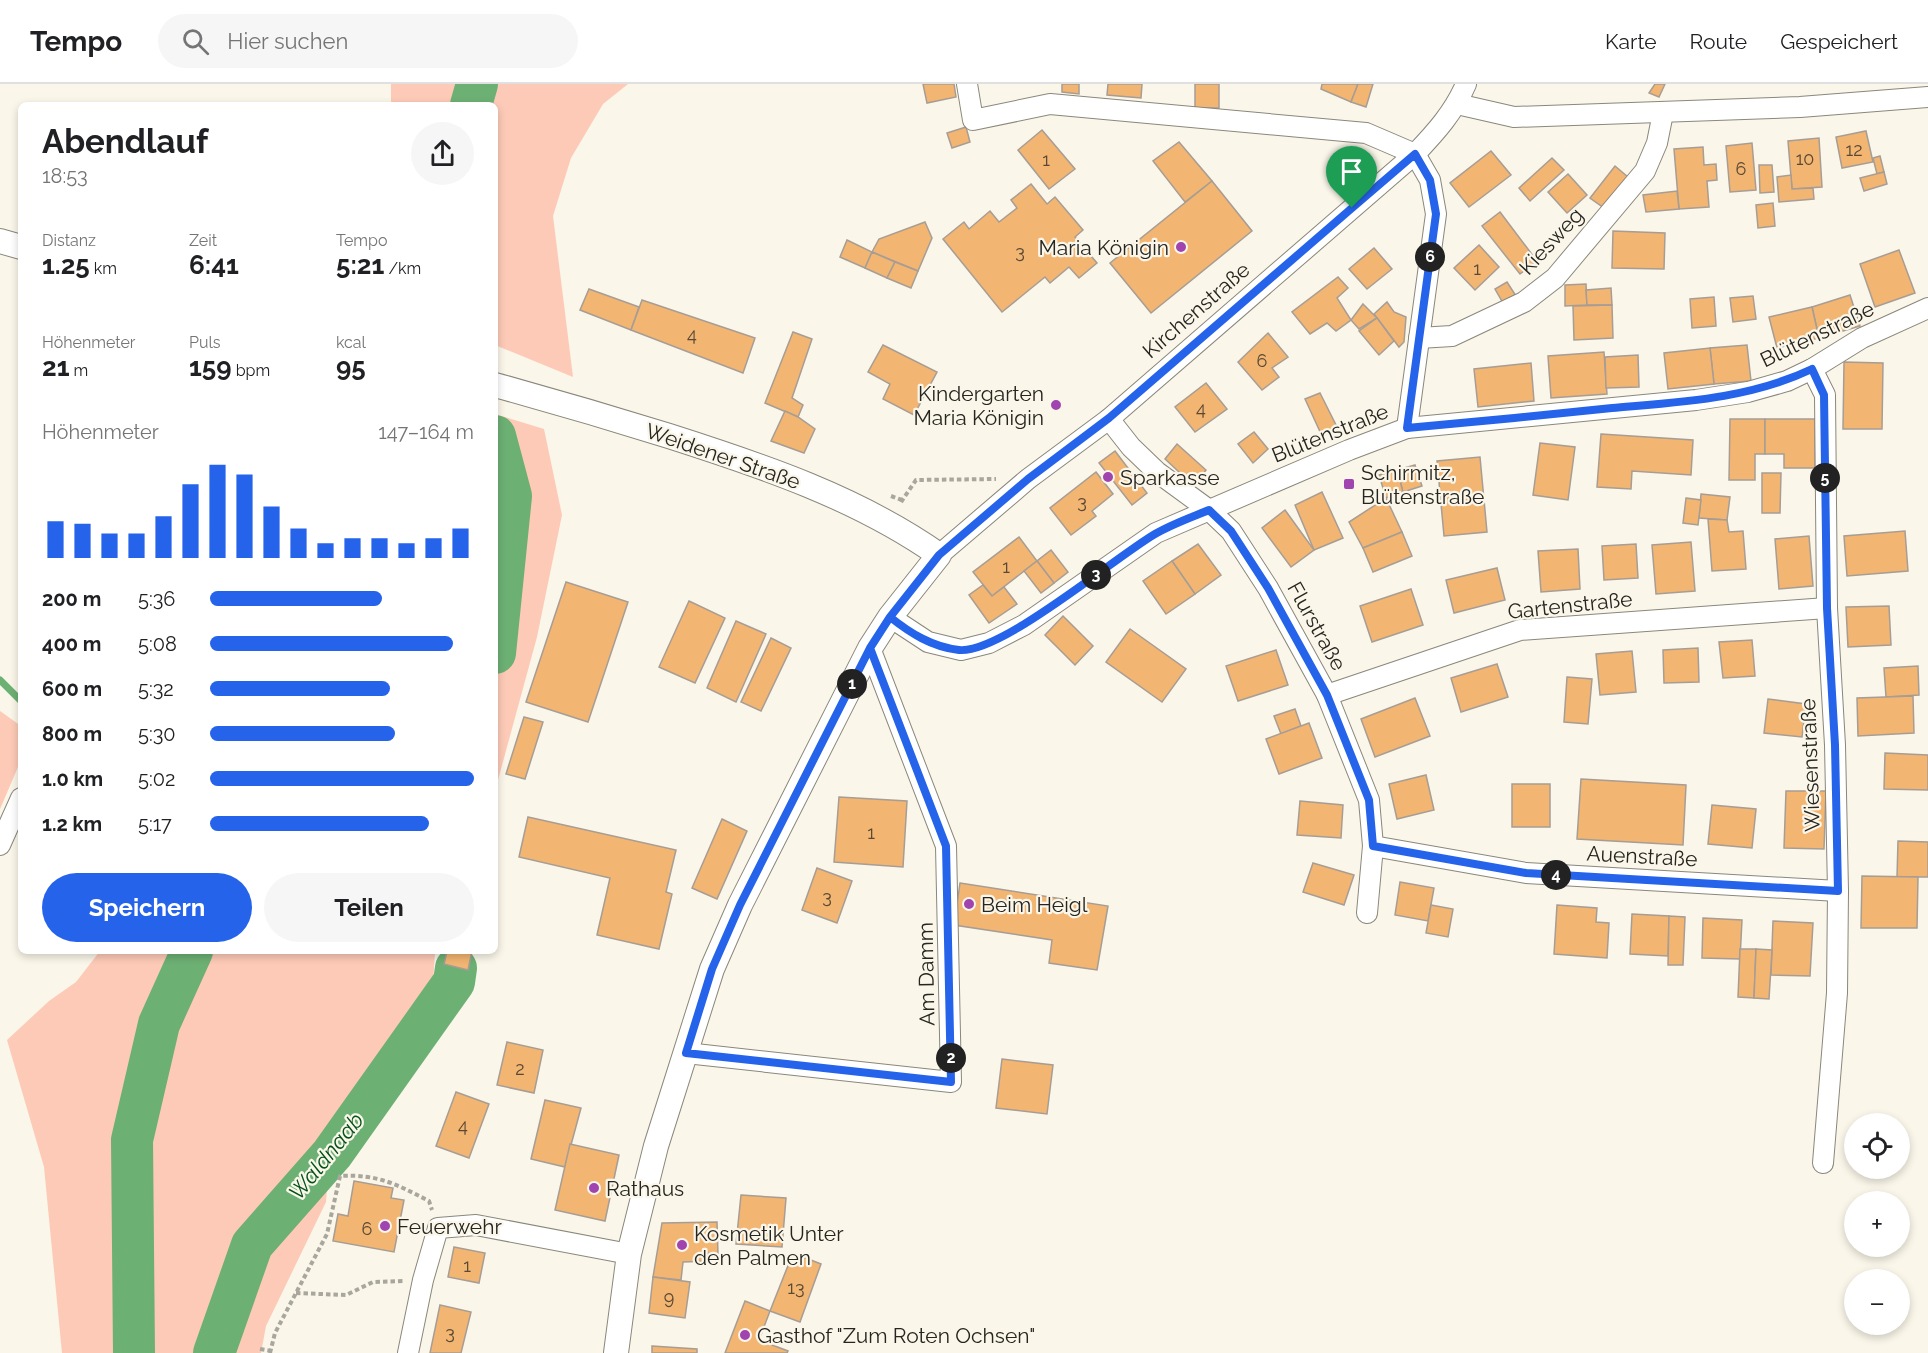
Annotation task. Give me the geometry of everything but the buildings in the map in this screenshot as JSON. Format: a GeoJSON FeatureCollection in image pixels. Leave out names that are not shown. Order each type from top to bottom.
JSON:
{"type":"FeatureCollection","features":[{"type":"Feature","properties":{"kind":"street"},"geometry":{"type":"LineString","coordinates":[[966,84],[973,120],[1050,104],[1366,133],[1415,154],[1430,180],[1436,214],[1407,428]]}},
{"type":"Feature","properties":{"kind":"street","name":"Kirchenstraße"},"geometry":{"type":"LineString","coordinates":[[939,555],[1028,479],[1109,418],[1415,154],[1438,130],[1457,104],[1466,84]]}},
{"type":"Feature","properties":{"kind":"street"},"geometry":{"type":"LineString","coordinates":[[1457,104],[1514,117],[1800,107],[1928,97]]}},
{"type":"Feature","properties":{"kind":"street","name":"Kiesweg"},"geometry":{"type":"LineString","coordinates":[[1419,338],[1452,336],[1524,302],[1554,278],[1645,171],[1657,143],[1663,113]]}},
{"type":"Feature","properties":{"kind":"street"},"geometry":{"type":"LineString","coordinates":[[0,241],[18,246]]}},
{"type":"Feature","properties":{"kind":"street","name":"Blütenstraße"},"geometry":{"type":"LineString","coordinates":[[890,617],[928,642],[961,650],[989,643],[1024,624],[1156,533],[1349,450],[1407,428],[1748,392],[1777,384],[1812,369],[1862,338],[1928,308]]}},
{"type":"Feature","properties":{"kind":"street","name":"Wiesenstraße"},"geometry":{"type":"LineString","coordinates":[[1812,369],[1824,395],[1827,608],[1835,745],[1838,891],[1837,993],[1824,1163]]}},
{"type":"Feature","properties":{"kind":"street","name":"Weidener Straße"},"geometry":{"type":"LineString","coordinates":[[498,386],[744,460],[816,488],[891,524],[939,555]]}},
{"type":"Feature","properties":{"kind":"street","name":"Flurstraße"},"geometry":{"type":"LineString","coordinates":[[1109,418],[1131,447],[1157,472],[1209,510],[1231,531],[1268,588],[1327,695],[1369,800],[1373,846],[1367,913]]}},
{"type":"Feature","properties":{"kind":"street"},"geometry":{"type":"LineString","coordinates":[[616,1353],[629,1254],[656,1146],[712,969],[740,905],[870,648],[890,617],[939,555]]}},
{"type":"Feature","properties":{"kind":"street","name":"Gartenstraße"},"geometry":{"type":"LineString","coordinates":[[1327,695],[1520,630],[1827,608]]}},
{"type":"Feature","properties":{"kind":"street","name":"Am Damm"},"geometry":{"type":"LineString","coordinates":[[686,1053],[951,1082],[946,846],[870,648]]}},
{"type":"Feature","properties":{"kind":"street"},"geometry":{"type":"LineString","coordinates":[[0,845],[18,805]]}},
{"type":"Feature","properties":{"kind":"street","name":"Auenstraße"},"geometry":{"type":"LineString","coordinates":[[1373,846],[1526,873],[1838,891]]}},
{"type":"Feature","properties":{"kind":"street"},"geometry":{"type":"LineString","coordinates":[[408,1353],[423,1280],[438,1228],[476,1225],[629,1254]]}},
{"type":"Feature","properties":{"kind":"path"},"geometry":{"type":"LineString","coordinates":[[902,500],[916,480],[1028,479]]}},
{"type":"Feature","properties":{"kind":"path"},"geometry":{"type":"LineString","coordinates":[[260,1349],[270,1352],[275,1333],[327,1234],[340,1176],[366,1174],[399,1186],[429,1201],[438,1228]]}},
{"type":"Feature","properties":{"kind":"path"},"geometry":{"type":"LineString","coordinates":[[296,1293],[346,1295],[373,1282],[423,1280]]}},
{"type":"Feature","properties":{"kind":"shaded area"},"geometry":{"type":"Polygon","coordinates":[[[391,84],[628,84],[603,104],[571,158],[553,216],[573,377],[498,346],[498,102],[391,102],[391,84]]]}},
{"type":"Feature","properties":{"kind":"shaded area"},"geometry":{"type":"Polygon","coordinates":[[[498,415],[544,429],[562,515],[537,637],[498,780],[498,415]]]}},
{"type":"Feature","properties":{"kind":"shaded area"},"geometry":{"type":"Polygon","coordinates":[[[0,711],[18,724],[18,767],[0,809],[0,711]]]}},
{"type":"Feature","properties":{"kind":"shaded area"},"geometry":{"type":"Polygon","coordinates":[[[98,954],[435,954],[433,984],[332,1119],[326,1202],[266,1326],[261,1353],[62,1353],[44,1167],[7,1040],[49,1001],[76,982],[98,954]]]}},
{"type":"Feature","properties":{"kind":"waterway","name":"Waldnaab"},"geometry":{"type":"LineString","coordinates":[[472,102],[477,84]]}},
{"type":"Feature","properties":{"kind":"waterway","name":"Waldnaab"},"geometry":{"type":"LineString","coordinates":[[498,447],[511,496],[498,624]]}},
{"type":"Feature","properties":{"kind":"waterway"},"geometry":{"type":"LineString","coordinates":[[0,680],[18,698]]}},
{"type":"Feature","properties":{"kind":"waterway","name":"Waldnaab"},"geometry":{"type":"LineString","coordinates":[[134,1353],[132,1140],[159,1024],[191,954]]}},
{"type":"Feature","properties":{"kind":"waterway","name":"Waldnaab"},"geometry":{"type":"LineString","coordinates":[[214,1353],[252,1245],[332,1154],[454,982],[456,968]]}},
{"type":"Feature","properties":{"kind":"place","name":"Maria Königin"},"geometry":{"type":"Point","coordinates":[1181,247]}},
{"type":"Feature","properties":{"kind":"place","name":"Kindergarten Maria Königin"},"geometry":{"type":"Point","coordinates":[1056,405]}},
{"type":"Feature","properties":{"kind":"place","name":"Sparkasse"},"geometry":{"type":"Point","coordinates":[1108,477]}},
{"type":"Feature","properties":{"kind":"place","name":"Schirmitz, Blütenstraße"},"geometry":{"type":"Point","coordinates":[1349,484]}},
{"type":"Feature","properties":{"kind":"place","name":"Beim Heigl"},"geometry":{"type":"Point","coordinates":[969,904]}},
{"type":"Feature","properties":{"kind":"place","name":"Rathaus"},"geometry":{"type":"Point","coordinates":[594,1188]}},
{"type":"Feature","properties":{"kind":"place","name":"Feuerwehr"},"geometry":{"type":"Point","coordinates":[385,1226]}},
{"type":"Feature","properties":{"kind":"place","name":"Kosmetik Unter den Palmen"},"geometry":{"type":"Point","coordinates":[682,1245]}},
{"type":"Feature","properties":{"kind":"place","name":"Gasthof \"Zum Roten Ochsen\""},"geometry":{"type":"Point","coordinates":[745,1335]}},
{"type":"Feature","properties":{"kind":"route"},"geometry":{"type":"LineString","coordinates":[[1352,208],[1109,418],[982,517],[939,555],[918,579],[890,617],[870,648],[740,905],[712,969],[686,1053],[951,1082],[946,846],[870,648],[890,617],[928,642],[961,650],[989,643],[1024,624],[1156,533],[1209,510],[1231,531],[1268,588],[1299,640],[1327,695],[1369,800],[1373,846],[1526,873],[1838,891],[1835,745],[1827,608],[1824,395],[1812,369],[1787,381],[1748,392],[1696,400],[1407,428],[1436,214],[1430,180],[1415,154],[1352,208]]}}]}
